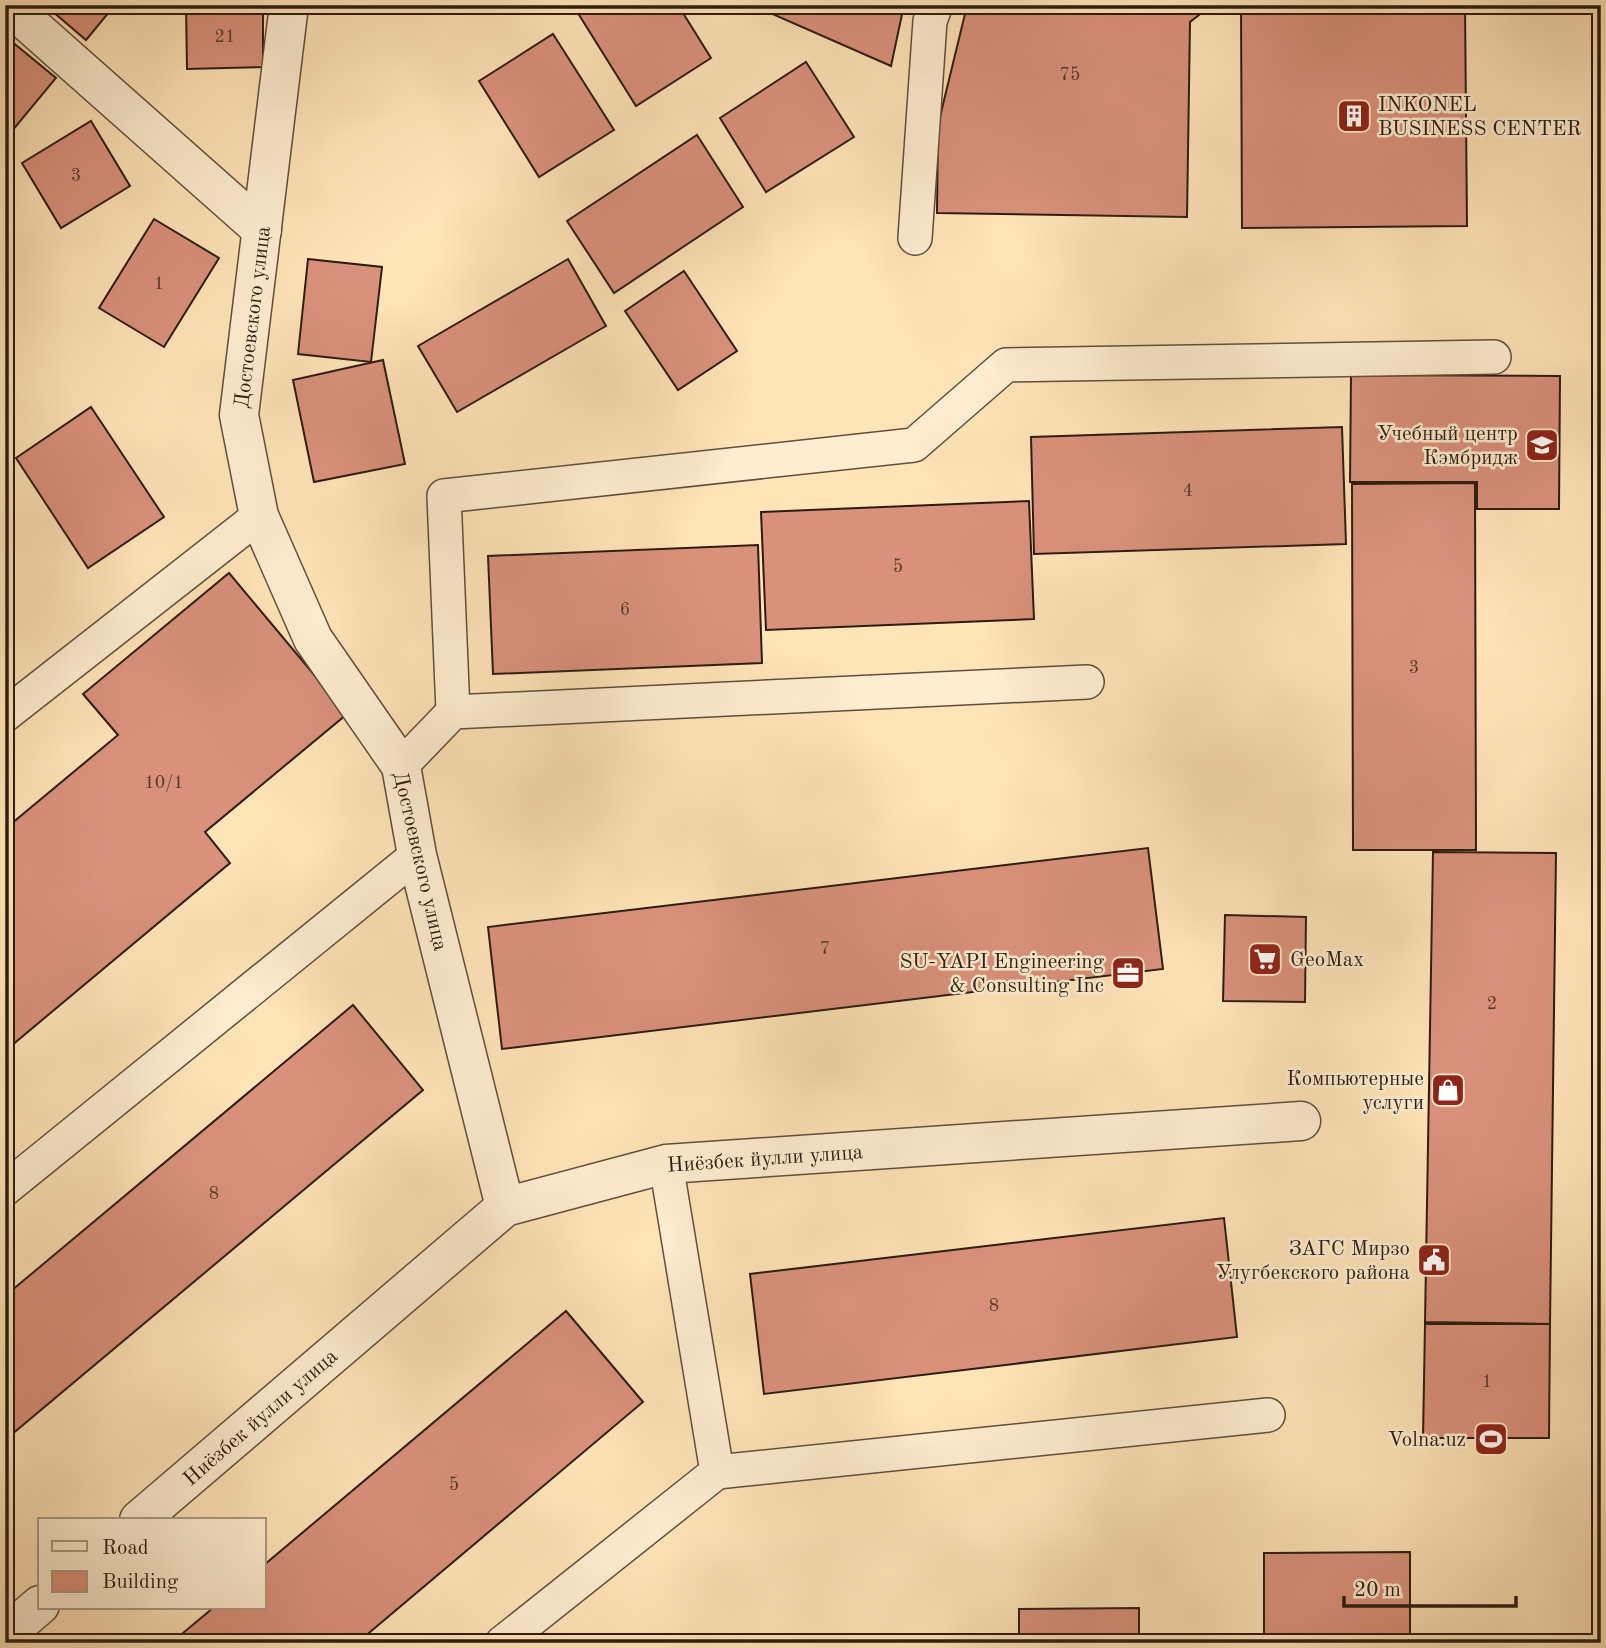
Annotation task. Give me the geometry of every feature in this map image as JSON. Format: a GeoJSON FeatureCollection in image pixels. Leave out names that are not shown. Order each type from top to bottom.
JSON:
{"type":"FeatureCollection","features":[{"type":"Feature","properties":{"kind":"street"},"geometry":{"type":"LineString","coordinates":[[8,5],[262,230]]}},
{"type":"Feature","properties":{"kind":"street","name":"Достоевского улица"},"geometry":{"type":"LineString","coordinates":[[289,5],[239,415],[259,516],[313,639],[401,766],[417,855],[505,1207]]}},
{"type":"Feature","properties":{"kind":"street","name":"Ниёзбек йулли улица"},"geometry":{"type":"LineString","coordinates":[[141,1518],[505,1207],[666,1164],[1301,1121]]}},
{"type":"Feature","properties":{"kind":"street"},"geometry":{"type":"LineString","coordinates":[[5,1635],[38,1607]]}},
{"type":"Feature","properties":{"kind":"lane"},"geometry":{"type":"LineString","coordinates":[[915,238],[930,21],[936,5]]}},
{"type":"Feature","properties":{"kind":"lane"},"geometry":{"type":"LineString","coordinates":[[453,712],[444,496],[914,445],[1006,365],[1494,357]]}},
{"type":"Feature","properties":{"kind":"lane"},"geometry":{"type":"LineString","coordinates":[[5,715],[259,516]]}},
{"type":"Feature","properties":{"kind":"lane"},"geometry":{"type":"LineString","coordinates":[[401,766],[453,712],[1087,682]]}},
{"type":"Feature","properties":{"kind":"lane"},"geometry":{"type":"LineString","coordinates":[[5,1189],[417,855]]}},
{"type":"Feature","properties":{"kind":"lane"},"geometry":{"type":"LineString","coordinates":[[666,1164],[717,1472]]}},
{"type":"Feature","properties":{"kind":"lane"},"geometry":{"type":"LineString","coordinates":[[502,1643],[717,1472],[1268,1415]]}},
{"type":"Feature","properties":{"kind":"building"},"geometry":{"type":"Polygon","coordinates":[[[45,5],[115,5],[86,40],[45,5]]]}},
{"type":"Feature","properties":{"kind":"building"},"geometry":{"type":"Polygon","coordinates":[[[186,5],[263,5],[263,67],[187,69],[186,5]]]}},
{"type":"Feature","properties":{"kind":"building"},"geometry":{"type":"Polygon","coordinates":[[[583,5],[678,5],[711,58],[636,106],[576,10],[583,5]]]}},
{"type":"Feature","properties":{"kind":"building"},"geometry":{"type":"Polygon","coordinates":[[[752,5],[904,5],[891,66],[752,5]]]}},
{"type":"Feature","properties":{"kind":"building"},"geometry":{"type":"Polygon","coordinates":[[[974,5],[1212,5],[1190,22],[1187,217],[937,213],[938,125],[965,14],[974,5]]]}},
{"type":"Feature","properties":{"kind":"building","name":"INKONEL BUSINESS CENTER"},"geometry":{"type":"Polygon","coordinates":[[[1241,5],[1465,5],[1467,226],[1242,228],[1241,5]]]}},
{"type":"Feature","properties":{"kind":"building"},"geometry":{"type":"Polygon","coordinates":[[[553,34],[614,130],[539,177],[479,81],[553,34]]]}},
{"type":"Feature","properties":{"kind":"building"},"geometry":{"type":"Polygon","coordinates":[[[5,36],[56,78],[7,137],[5,136],[5,36]]]}},
{"type":"Feature","properties":{"kind":"building"},"geometry":{"type":"Polygon","coordinates":[[[806,62],[854,137],[766,192],[720,118],[806,62]]]}},
{"type":"Feature","properties":{"kind":"building"},"geometry":{"type":"Polygon","coordinates":[[[91,121],[130,186],[61,228],[22,163],[91,121]]]}},
{"type":"Feature","properties":{"kind":"building"},"geometry":{"type":"Polygon","coordinates":[[[697,135],[743,207],[614,293],[567,221],[697,135]]]}},
{"type":"Feature","properties":{"kind":"building"},"geometry":{"type":"Polygon","coordinates":[[[154,219],[219,258],[164,347],[99,308],[154,219]]]}},
{"type":"Feature","properties":{"kind":"building"},"geometry":{"type":"Polygon","coordinates":[[[308,259],[382,267],[371,362],[298,354],[308,259]]]}},
{"type":"Feature","properties":{"kind":"building"},"geometry":{"type":"Polygon","coordinates":[[[568,259],[606,326],[457,412],[418,346],[568,259]]]}},
{"type":"Feature","properties":{"kind":"building"},"geometry":{"type":"Polygon","coordinates":[[[684,271],[737,351],[678,390],[625,311],[684,271]]]}},
{"type":"Feature","properties":{"kind":"building"},"geometry":{"type":"Polygon","coordinates":[[[383,360],[405,464],[314,482],[293,380],[383,360]]]}},
{"type":"Feature","properties":{"kind":"building"},"geometry":{"type":"Polygon","coordinates":[[[1351,375],[1560,376],[1559,509],[1477,509],[1477,482],[1350,482],[1351,375]]]}},
{"type":"Feature","properties":{"kind":"building"},"geometry":{"type":"Polygon","coordinates":[[[91,407],[164,517],[88,568],[16,458],[91,407]]]}},
{"type":"Feature","properties":{"kind":"building"},"geometry":{"type":"Polygon","coordinates":[[[1342,427],[1346,544],[1034,554],[1031,437],[1342,427]]]}},
{"type":"Feature","properties":{"kind":"building"},"geometry":{"type":"Polygon","coordinates":[[[1475,483],[1476,850],[1353,850],[1352,484],[1475,483]]]}},
{"type":"Feature","properties":{"kind":"building"},"geometry":{"type":"Polygon","coordinates":[[[1029,501],[1034,619],[766,630],[761,512],[1029,501]]]}},
{"type":"Feature","properties":{"kind":"building"},"geometry":{"type":"Polygon","coordinates":[[[758,545],[762,663],[493,674],[488,556],[758,545]]]}},
{"type":"Feature","properties":{"kind":"building"},"geometry":{"type":"Polygon","coordinates":[[[229,573],[347,714],[205,832],[230,863],[5,1051],[5,829],[118,735],[83,694],[229,573]]]}},
{"type":"Feature","properties":{"kind":"building"},"geometry":{"type":"Polygon","coordinates":[[[1148,848],[1163,969],[502,1049],[488,927],[1148,848]]]}},
{"type":"Feature","properties":{"kind":"building"},"geometry":{"type":"Polygon","coordinates":[[[1433,852],[1556,853],[1550,1324],[1425,1322],[1433,852]]]}},
{"type":"Feature","properties":{"kind":"building","name":"GeoMax"},"geometry":{"type":"Polygon","coordinates":[[[1225,915],[1306,917],[1305,1002],[1223,1001],[1225,915]]]}},
{"type":"Feature","properties":{"kind":"building"},"geometry":{"type":"Polygon","coordinates":[[[353,1005],[423,1090],[5,1440],[5,1296],[353,1005]]]}},
{"type":"Feature","properties":{"kind":"building"},"geometry":{"type":"Polygon","coordinates":[[[1224,1218],[1237,1337],[764,1394],[750,1274],[1224,1218]]]}},
{"type":"Feature","properties":{"kind":"building"},"geometry":{"type":"Polygon","coordinates":[[[566,1311],[643,1402],[357,1643],[171,1643],[211,1610],[266,1610],[266,1563],[566,1311]]]}},
{"type":"Feature","properties":{"kind":"building"},"geometry":{"type":"Polygon","coordinates":[[[1425,1324],[1550,1324],[1549,1438],[1423,1438],[1425,1324]]]}},
{"type":"Feature","properties":{"kind":"building"},"geometry":{"type":"Polygon","coordinates":[[[1410,1552],[1410,1643],[1264,1643],[1264,1553],[1410,1552]]]}},
{"type":"Feature","properties":{"kind":"building"},"geometry":{"type":"Polygon","coordinates":[[[1139,1608],[1139,1643],[1019,1643],[1019,1609],[1139,1608]]]}},
{"type":"Feature","properties":{"kind":"place","name":"INKONEL BUSINESS CENTER"},"geometry":{"type":"Point","coordinates":[1354,116]}},
{"type":"Feature","properties":{"kind":"place","name":"Учебный центр Кэмбридж"},"geometry":{"type":"Point","coordinates":[1542,445]}},
{"type":"Feature","properties":{"kind":"place","name":"GeoMax"},"geometry":{"type":"Point","coordinates":[1265,959]}},
{"type":"Feature","properties":{"kind":"place","name":"SU-YAPI Engineering & Consulting Inc"},"geometry":{"type":"Point","coordinates":[1128,973]}},
{"type":"Feature","properties":{"kind":"place","name":"Компьютерные услуги"},"geometry":{"type":"Point","coordinates":[1448,1090]}},
{"type":"Feature","properties":{"kind":"place","name":"ЗАГС Мирзо Улугбекского района"},"geometry":{"type":"Point","coordinates":[1434,1260]}},
{"type":"Feature","properties":{"kind":"place","name":"Volna.uz"},"geometry":{"type":"Point","coordinates":[1491,1439]}}]}
